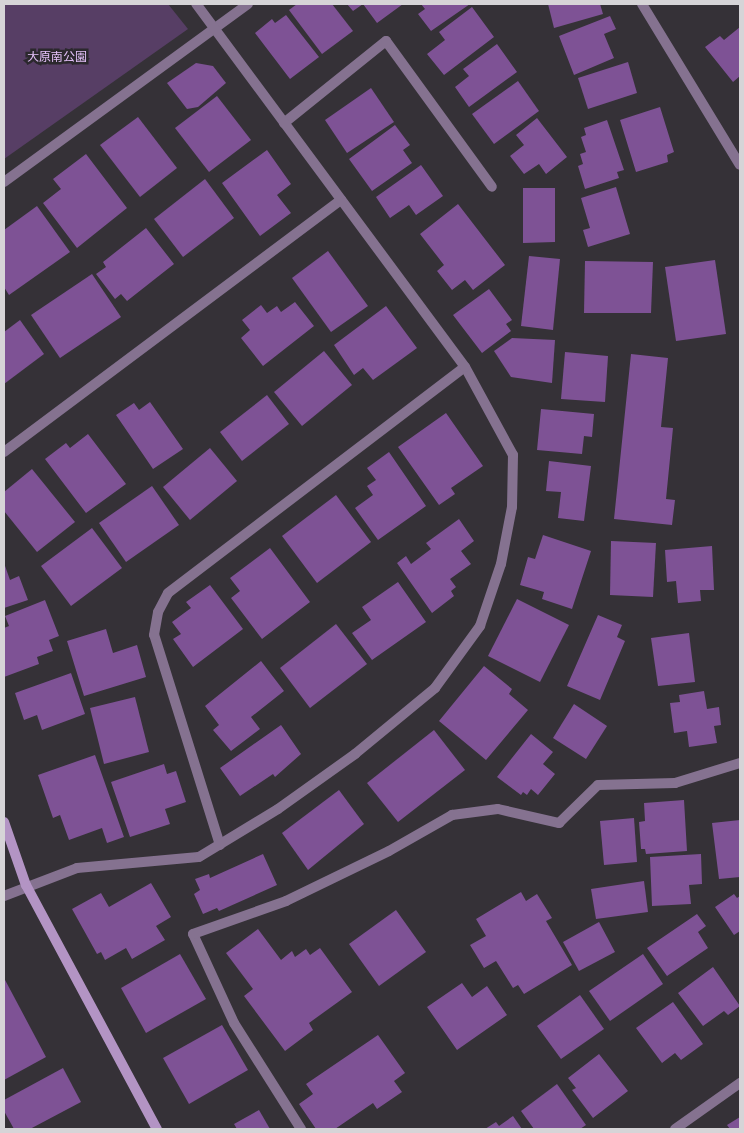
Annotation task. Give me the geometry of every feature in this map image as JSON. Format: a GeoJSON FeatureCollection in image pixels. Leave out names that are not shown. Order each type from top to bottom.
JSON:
{"type":"FeatureCollection","features":[{"type":"Feature","properties":{"kind":"street"},"geometry":{"type":"LineString","coordinates":[[4,896],[26,885],[77,868],[199,856],[278,809],[355,754],[435,688],[480,626],[502,554],[512,507],[513,455],[465,367],[196,4]]}},
{"type":"Feature","properties":{"kind":"street"},"geometry":{"type":"LineString","coordinates":[[4,182],[248,4]]}},
{"type":"Feature","properties":{"kind":"street"},"geometry":{"type":"LineString","coordinates":[[642,4],[740,165]]}},
{"type":"Feature","properties":{"kind":"street"},"geometry":{"type":"LineString","coordinates":[[284,123],[386,41],[492,187]]}},
{"type":"Feature","properties":{"kind":"street"},"geometry":{"type":"LineString","coordinates":[[4,452],[341,200]]}},
{"type":"Feature","properties":{"kind":"street"},"geometry":{"type":"LineString","coordinates":[[220,844],[154,634],[158,612],[168,593],[465,367]]}},
{"type":"Feature","properties":{"kind":"street"},"geometry":{"type":"LineString","coordinates":[[301,1129],[234,1023],[193,934],[286,901],[389,851],[452,815],[498,809],[559,823],[598,785],[675,783],[740,763]]}},
{"type":"Feature","properties":{"kind":"street"},"geometry":{"type":"LineString","coordinates":[[4,822],[26,885],[157,1129]]}},
{"type":"Feature","properties":{"kind":"street"},"geometry":{"type":"LineString","coordinates":[[675,1129],[740,1083]]}},
{"type":"Feature","properties":{"kind":"green space","name":"大原南公園"},"geometry":{"type":"Polygon","coordinates":[[[4,4],[168,4],[188,29],[4,159],[4,4]]]}},
{"type":"Feature","properties":{"kind":"building"},"geometry":{"type":"Polygon","coordinates":[[[297,4],[332,4],[353,31],[322,54],[289,10],[297,4]]]}},
{"type":"Feature","properties":{"kind":"building"},"geometry":{"type":"Polygon","coordinates":[[[347,4],[363,4],[353,11],[347,4]]]}},
{"type":"Feature","properties":{"kind":"building"},"geometry":{"type":"Polygon","coordinates":[[[363,4],[403,4],[377,23],[363,4]]]}},
{"type":"Feature","properties":{"kind":"building"},"geometry":{"type":"Polygon","coordinates":[[[421,4],[470,4],[431,31],[418,14],[425,9],[421,4]]]}},
{"type":"Feature","properties":{"kind":"building"},"geometry":{"type":"Polygon","coordinates":[[[548,4],[600,4],[603,14],[554,28],[548,4]]]}},
{"type":"Feature","properties":{"kind":"building"},"geometry":{"type":"Polygon","coordinates":[[[472,7],[494,37],[444,75],[427,54],[445,40],[439,32],[472,7]]]}},
{"type":"Feature","properties":{"kind":"building"},"geometry":{"type":"Polygon","coordinates":[[[286,15],[319,57],[290,79],[255,33],[272,19],[275,23],[286,15]]]}},
{"type":"Feature","properties":{"kind":"building"},"geometry":{"type":"Polygon","coordinates":[[[610,16],[616,29],[604,34],[614,58],[574,75],[559,36],[610,16]]]}},
{"type":"Feature","properties":{"kind":"building"},"geometry":{"type":"Polygon","coordinates":[[[740,27],[740,76],[733,82],[705,47],[720,36],[724,40],[740,27]]]}},
{"type":"Feature","properties":{"kind":"building"},"geometry":{"type":"Polygon","coordinates":[[[497,44],[517,72],[469,107],[455,87],[469,76],[463,69],[497,44]]]}},
{"type":"Feature","properties":{"kind":"building"},"geometry":{"type":"Polygon","coordinates":[[[628,62],[637,93],[588,109],[578,78],[628,62]]]}},
{"type":"Feature","properties":{"kind":"building"},"geometry":{"type":"Polygon","coordinates":[[[196,63],[213,66],[226,83],[198,107],[187,109],[167,83],[196,63]]]}},
{"type":"Feature","properties":{"kind":"building"},"geometry":{"type":"Polygon","coordinates":[[[518,81],[539,111],[494,144],[472,114],[518,81]]]}},
{"type":"Feature","properties":{"kind":"building"},"geometry":{"type":"Polygon","coordinates":[[[371,88],[394,122],[347,153],[325,120],[371,88]]]}},
{"type":"Feature","properties":{"kind":"building"},"geometry":{"type":"Polygon","coordinates":[[[217,96],[251,140],[209,172],[175,128],[217,96]]]}},
{"type":"Feature","properties":{"kind":"building"},"geometry":{"type":"Polygon","coordinates":[[[660,107],[674,152],[667,155],[668,162],[636,172],[620,120],[660,107]]]}},
{"type":"Feature","properties":{"kind":"building"},"geometry":{"type":"Polygon","coordinates":[[[138,117],[177,168],[140,197],[100,145],[138,117]]]}},
{"type":"Feature","properties":{"kind":"building"},"geometry":{"type":"Polygon","coordinates":[[[537,118],[567,157],[546,174],[539,164],[524,174],[510,156],[524,145],[516,135],[537,118]]]}},
{"type":"Feature","properties":{"kind":"building"},"geometry":{"type":"Polygon","coordinates":[[[607,120],[624,170],[617,172],[619,178],[585,189],[578,166],[583,164],[580,154],[586,152],[581,137],[586,135],[584,128],[607,120]]]}},
{"type":"Feature","properties":{"kind":"building"},"geometry":{"type":"Polygon","coordinates":[[[395,125],[410,145],[403,150],[412,163],[372,191],[349,159],[395,125]]]}},
{"type":"Feature","properties":{"kind":"building"},"geometry":{"type":"Polygon","coordinates":[[[267,150],[291,184],[277,195],[291,213],[260,236],[222,183],[267,150]]]}},
{"type":"Feature","properties":{"kind":"building"},"geometry":{"type":"Polygon","coordinates":[[[86,154],[127,208],[77,248],[43,203],[61,189],[53,179],[86,154]]]}},
{"type":"Feature","properties":{"kind":"building"},"geometry":{"type":"Polygon","coordinates":[[[421,165],[443,196],[416,215],[409,205],[390,218],[376,197],[421,165]]]}},
{"type":"Feature","properties":{"kind":"building"},"geometry":{"type":"Polygon","coordinates":[[[205,179],[234,218],[183,257],[154,219],[205,179]]]}},
{"type":"Feature","properties":{"kind":"building"},"geometry":{"type":"Polygon","coordinates":[[[616,187],[630,234],[588,247],[583,230],[590,228],[581,198],[616,187]]]}},
{"type":"Feature","properties":{"kind":"building"},"geometry":{"type":"Polygon","coordinates":[[[523,188],[555,188],[555,242],[523,243],[523,188]]]}},
{"type":"Feature","properties":{"kind":"building"},"geometry":{"type":"Polygon","coordinates":[[[458,204],[505,265],[473,290],[465,280],[452,290],[437,271],[444,265],[420,234],[458,204]]]}},
{"type":"Feature","properties":{"kind":"building"},"geometry":{"type":"Polygon","coordinates":[[[37,206],[70,252],[9,295],[4,287],[4,230],[37,206]]]}},
{"type":"Feature","properties":{"kind":"building"},"geometry":{"type":"Polygon","coordinates":[[[146,228],[174,264],[127,301],[121,294],[115,299],[96,274],[106,267],[103,262],[146,228]]]}},
{"type":"Feature","properties":{"kind":"building"},"geometry":{"type":"Polygon","coordinates":[[[328,251],[368,306],[331,332],[292,278],[328,251]]]}},
{"type":"Feature","properties":{"kind":"building"},"geometry":{"type":"Polygon","coordinates":[[[529,256],[560,259],[553,330],[521,326],[529,256]]]}},
{"type":"Feature","properties":{"kind":"building"},"geometry":{"type":"Polygon","coordinates":[[[715,260],[726,334],[676,341],[665,267],[715,260]]]}},
{"type":"Feature","properties":{"kind":"building"},"geometry":{"type":"Polygon","coordinates":[[[585,261],[653,262],[651,313],[584,313],[585,261]]]}},
{"type":"Feature","properties":{"kind":"building"},"geometry":{"type":"Polygon","coordinates":[[[92,274],[121,317],[60,358],[31,315],[92,274]]]}},
{"type":"Feature","properties":{"kind":"building"},"geometry":{"type":"Polygon","coordinates":[[[489,289],[512,320],[506,324],[511,331],[482,353],[453,315],[489,289]]]}},
{"type":"Feature","properties":{"kind":"building"},"geometry":{"type":"Polygon","coordinates":[[[295,302],[314,326],[263,366],[241,338],[250,330],[242,320],[261,305],[267,313],[277,306],[281,312],[295,302]]]}},
{"type":"Feature","properties":{"kind":"building"},"geometry":{"type":"Polygon","coordinates":[[[386,306],[417,348],[373,380],[363,368],[354,375],[334,345],[386,306]]]}},
{"type":"Feature","properties":{"kind":"building"},"geometry":{"type":"Polygon","coordinates":[[[20,320],[44,354],[4,384],[4,332],[20,320]]]}},
{"type":"Feature","properties":{"kind":"building"},"geometry":{"type":"Polygon","coordinates":[[[512,338],[555,340],[552,383],[511,377],[494,351],[512,338]]]}},
{"type":"Feature","properties":{"kind":"building"},"geometry":{"type":"Polygon","coordinates":[[[324,351],[352,385],[302,426],[274,392],[324,351]]]}},
{"type":"Feature","properties":{"kind":"building"},"geometry":{"type":"Polygon","coordinates":[[[565,352],[608,356],[605,402],[561,399],[565,352]]]}},
{"type":"Feature","properties":{"kind":"building"},"geometry":{"type":"Polygon","coordinates":[[[631,354],[668,358],[661,427],[673,428],[666,499],[675,500],[672,525],[614,519],[631,354]]]}},
{"type":"Feature","properties":{"kind":"building"},"geometry":{"type":"Polygon","coordinates":[[[267,395],[289,424],[242,461],[220,432],[267,395]]]}},
{"type":"Feature","properties":{"kind":"building"},"geometry":{"type":"Polygon","coordinates":[[[150,402],[183,449],[153,469],[116,415],[134,403],[139,410],[150,402]]]}},
{"type":"Feature","properties":{"kind":"building"},"geometry":{"type":"Polygon","coordinates":[[[541,409],[594,414],[592,437],[584,436],[582,454],[537,450],[541,409]]]}},
{"type":"Feature","properties":{"kind":"building"},"geometry":{"type":"Polygon","coordinates":[[[446,413],[483,466],[451,488],[455,494],[439,505],[398,447],[446,413]]]}},
{"type":"Feature","properties":{"kind":"building"},"geometry":{"type":"Polygon","coordinates":[[[88,434],[126,484],[86,513],[45,459],[66,443],[70,448],[88,434]]]}},
{"type":"Feature","properties":{"kind":"building"},"geometry":{"type":"Polygon","coordinates":[[[210,448],[237,481],[190,520],[163,487],[210,448]]]}},
{"type":"Feature","properties":{"kind":"building"},"geometry":{"type":"Polygon","coordinates":[[[389,452],[426,506],[378,540],[355,508],[373,495],[367,486],[376,480],[367,468],[389,452]]]}},
{"type":"Feature","properties":{"kind":"building"},"geometry":{"type":"Polygon","coordinates":[[[549,461],[591,466],[584,521],[558,518],[561,492],[546,491],[549,461]]]}},
{"type":"Feature","properties":{"kind":"building"},"geometry":{"type":"Polygon","coordinates":[[[32,469],[75,522],[37,552],[4,511],[4,492],[32,469]]]}},
{"type":"Feature","properties":{"kind":"building"},"geometry":{"type":"Polygon","coordinates":[[[152,486],[179,525],[126,562],[99,523],[152,486]]]}},
{"type":"Feature","properties":{"kind":"building"},"geometry":{"type":"Polygon","coordinates":[[[336,495],[371,542],[317,583],[282,536],[336,495]]]}},
{"type":"Feature","properties":{"kind":"building"},"geometry":{"type":"Polygon","coordinates":[[[459,519],[474,541],[461,551],[471,564],[450,579],[456,587],[451,591],[454,596],[432,613],[397,563],[406,556],[411,564],[431,549],[426,543],[459,519]]]}},
{"type":"Feature","properties":{"kind":"building"},"geometry":{"type":"Polygon","coordinates":[[[92,528],[122,568],[71,606],[41,566],[92,528]]]}},
{"type":"Feature","properties":{"kind":"building"},"geometry":{"type":"Polygon","coordinates":[[[543,535],[591,551],[572,609],[542,599],[544,592],[520,585],[528,557],[535,559],[543,535]]]}},
{"type":"Feature","properties":{"kind":"building"},"geometry":{"type":"Polygon","coordinates":[[[611,541],[656,543],[653,597],[610,595],[611,541]]]}},
{"type":"Feature","properties":{"kind":"building"},"geometry":{"type":"Polygon","coordinates":[[[712,546],[714,590],[700,590],[701,601],[678,603],[676,581],[667,582],[665,550],[712,546]]]}},
{"type":"Feature","properties":{"kind":"building"},"geometry":{"type":"Polygon","coordinates":[[[270,548],[310,602],[262,639],[231,598],[240,591],[230,578],[270,548]]]}},
{"type":"Feature","properties":{"kind":"building"},"geometry":{"type":"Polygon","coordinates":[[[4,563],[10,580],[19,576],[28,600],[4,608],[4,563]]]}},
{"type":"Feature","properties":{"kind":"building"},"geometry":{"type":"Polygon","coordinates":[[[398,582],[426,622],[372,660],[352,633],[371,620],[362,607],[398,582]]]}},
{"type":"Feature","properties":{"kind":"building"},"geometry":{"type":"Polygon","coordinates":[[[210,585],[243,629],[193,667],[173,639],[181,634],[172,622],[191,608],[186,602],[210,585]]]}},
{"type":"Feature","properties":{"kind":"building"},"geometry":{"type":"Polygon","coordinates":[[[517,599],[569,625],[540,682],[488,656],[517,599]]]}},
{"type":"Feature","properties":{"kind":"building"},"geometry":{"type":"Polygon","coordinates":[[[45,600],[59,636],[49,640],[53,651],[37,657],[39,664],[4,677],[4,628],[9,626],[5,616],[45,600]]]}},
{"type":"Feature","properties":{"kind":"building"},"geometry":{"type":"Polygon","coordinates":[[[598,615],[622,625],[617,637],[625,641],[600,700],[567,686],[598,615]]]}},
{"type":"Feature","properties":{"kind":"building"},"geometry":{"type":"Polygon","coordinates":[[[336,624],[367,664],[310,708],[280,668],[336,624]]]}},
{"type":"Feature","properties":{"kind":"building"},"geometry":{"type":"Polygon","coordinates":[[[106,629],[113,653],[137,645],[146,677],[84,696],[67,641],[106,629]]]}},
{"type":"Feature","properties":{"kind":"building"},"geometry":{"type":"Polygon","coordinates":[[[689,633],[695,682],[658,686],[651,638],[689,633]]]}},
{"type":"Feature","properties":{"kind":"building"},"geometry":{"type":"Polygon","coordinates":[[[261,661],[284,691],[251,717],[260,729],[231,751],[213,730],[219,725],[205,706],[261,661]]]}},
{"type":"Feature","properties":{"kind":"building"},"geometry":{"type":"Polygon","coordinates":[[[484,666],[512,689],[509,694],[528,710],[486,760],[439,721],[484,666]]]}},
{"type":"Feature","properties":{"kind":"building"},"geometry":{"type":"Polygon","coordinates":[[[71,673],[85,714],[42,730],[37,715],[24,720],[15,693],[71,673]]]}},
{"type":"Feature","properties":{"kind":"building"},"geometry":{"type":"Polygon","coordinates":[[[704,691],[707,709],[719,707],[721,725],[714,726],[717,743],[689,747],[687,731],[674,733],[670,703],[680,702],[679,695],[704,691]]]}},
{"type":"Feature","properties":{"kind":"building"},"geometry":{"type":"Polygon","coordinates":[[[135,697],[149,752],[104,764],[90,708],[135,697]]]}},
{"type":"Feature","properties":{"kind":"building"},"geometry":{"type":"Polygon","coordinates":[[[574,704],[607,726],[586,759],[553,738],[574,704]]]}},
{"type":"Feature","properties":{"kind":"building"},"geometry":{"type":"Polygon","coordinates":[[[281,725],[301,754],[275,777],[273,774],[240,796],[220,768],[281,725]]]}},
{"type":"Feature","properties":{"kind":"building"},"geometry":{"type":"Polygon","coordinates":[[[434,730],[465,770],[398,822],[367,783],[434,730]]]}},
{"type":"Feature","properties":{"kind":"building"},"geometry":{"type":"Polygon","coordinates":[[[531,734],[553,752],[543,764],[555,774],[538,795],[531,789],[527,795],[523,792],[521,795],[497,777],[531,734]]]}},
{"type":"Feature","properties":{"kind":"building"},"geometry":{"type":"Polygon","coordinates":[[[95,755],[124,837],[107,843],[102,828],[69,840],[60,815],[53,818],[38,775],[95,755]]]}},
{"type":"Feature","properties":{"kind":"building"},"geometry":{"type":"Polygon","coordinates":[[[164,764],[167,774],[176,771],[186,802],[165,809],[170,824],[130,837],[111,782],[164,764]]]}},
{"type":"Feature","properties":{"kind":"building"},"geometry":{"type":"Polygon","coordinates":[[[339,790],[364,824],[308,870],[282,833],[339,790]]]}},
{"type":"Feature","properties":{"kind":"building"},"geometry":{"type":"Polygon","coordinates":[[[684,800],[687,851],[646,854],[645,849],[641,849],[639,822],[645,821],[644,803],[684,800]]]}},
{"type":"Feature","properties":{"kind":"building"},"geometry":{"type":"Polygon","coordinates":[[[634,818],[637,862],[604,865],[600,821],[634,818]]]}},
{"type":"Feature","properties":{"kind":"building"},"geometry":{"type":"Polygon","coordinates":[[[740,820],[740,877],[719,879],[712,823],[740,820]]]}},
{"type":"Feature","properties":{"kind":"building"},"geometry":{"type":"Polygon","coordinates":[[[263,854],[277,885],[219,911],[217,908],[203,914],[194,894],[200,890],[195,879],[209,874],[210,878],[263,854]]]}},
{"type":"Feature","properties":{"kind":"building"},"geometry":{"type":"Polygon","coordinates":[[[701,854],[702,884],[689,885],[691,904],[652,906],[650,857],[701,854]]]}},
{"type":"Feature","properties":{"kind":"building"},"geometry":{"type":"Polygon","coordinates":[[[644,881],[648,912],[596,919],[591,889],[644,881]]]}},
{"type":"Feature","properties":{"kind":"building"},"geometry":{"type":"Polygon","coordinates":[[[151,883],[171,917],[156,926],[165,940],[132,959],[126,948],[105,960],[101,952],[97,954],[72,909],[101,893],[109,907],[151,883]]]}},
{"type":"Feature","properties":{"kind":"building"},"geometry":{"type":"Polygon","coordinates":[[[521,892],[526,901],[537,894],[552,918],[546,921],[572,965],[524,994],[518,985],[513,988],[496,961],[484,968],[470,945],[486,936],[476,919],[521,892]]]}},
{"type":"Feature","properties":{"kind":"building"},"geometry":{"type":"Polygon","coordinates":[[[734,894],[737,898],[740,896],[740,931],[734,935],[715,907],[734,894]]]}},
{"type":"Feature","properties":{"kind":"building"},"geometry":{"type":"Polygon","coordinates":[[[396,910],[426,952],[379,986],[349,944],[396,910]]]}},
{"type":"Feature","properties":{"kind":"building"},"geometry":{"type":"Polygon","coordinates":[[[697,914],[706,926],[698,932],[708,948],[667,976],[647,948],[697,914]]]}},
{"type":"Feature","properties":{"kind":"building"},"geometry":{"type":"Polygon","coordinates":[[[599,922],[615,952],[579,971],[563,942],[599,922]]]}},
{"type":"Feature","properties":{"kind":"building"},"geometry":{"type":"Polygon","coordinates":[[[258,929],[281,960],[292,951],[295,957],[306,949],[310,955],[320,948],[352,992],[309,1023],[313,1030],[285,1051],[244,996],[253,989],[226,953],[258,929]]]}},
{"type":"Feature","properties":{"kind":"building"},"geometry":{"type":"Polygon","coordinates":[[[180,954],[206,999],[146,1033],[121,988],[180,954]]]}},
{"type":"Feature","properties":{"kind":"building"},"geometry":{"type":"Polygon","coordinates":[[[643,954],[663,984],[610,1021],[589,991],[643,954]]]}},
{"type":"Feature","properties":{"kind":"building"},"geometry":{"type":"Polygon","coordinates":[[[713,967],[740,1006],[728,1015],[724,1011],[703,1026],[678,993],[713,967]]]}},
{"type":"Feature","properties":{"kind":"building"},"geometry":{"type":"Polygon","coordinates":[[[4,978],[46,1057],[4,1080],[4,978]]]}},
{"type":"Feature","properties":{"kind":"building"},"geometry":{"type":"Polygon","coordinates":[[[462,983],[472,997],[487,986],[507,1015],[457,1050],[427,1007],[462,983]]]}},
{"type":"Feature","properties":{"kind":"building"},"geometry":{"type":"Polygon","coordinates":[[[580,995],[604,1029],[561,1059],[537,1026],[580,995]]]}},
{"type":"Feature","properties":{"kind":"building"},"geometry":{"type":"Polygon","coordinates":[[[673,1002],[703,1044],[681,1060],[675,1053],[662,1063],[636,1028],[673,1002]]]}},
{"type":"Feature","properties":{"kind":"building"},"geometry":{"type":"Polygon","coordinates":[[[222,1025],[248,1070],[189,1104],[163,1058],[222,1025]]]}},
{"type":"Feature","properties":{"kind":"building"},"geometry":{"type":"Polygon","coordinates":[[[378,1035],[405,1073],[394,1081],[402,1092],[377,1109],[373,1103],[335,1129],[316,1129],[299,1104],[313,1094],[306,1084],[378,1035]]]}},
{"type":"Feature","properties":{"kind":"building"},"geometry":{"type":"Polygon","coordinates":[[[599,1054],[628,1091],[593,1118],[572,1090],[576,1088],[568,1078],[599,1054]]]}},
{"type":"Feature","properties":{"kind":"building"},"geometry":{"type":"Polygon","coordinates":[[[63,1068],[81,1102],[30,1129],[14,1129],[4,1111],[4,1100],[63,1068]]]}},
{"type":"Feature","properties":{"kind":"building"},"geometry":{"type":"Polygon","coordinates":[[[557,1084],[586,1125],[580,1129],[534,1129],[521,1111],[557,1084]]]}},
{"type":"Feature","properties":{"kind":"building"},"geometry":{"type":"Polygon","coordinates":[[[259,1110],[270,1129],[237,1129],[234,1124],[259,1110]]]}},
{"type":"Feature","properties":{"kind":"building"},"geometry":{"type":"Polygon","coordinates":[[[513,1116],[522,1129],[485,1129],[496,1122],[499,1126],[513,1116]]]}},
{"type":"Feature","properties":{"kind":"building"},"geometry":{"type":"Polygon","coordinates":[[[740,1117],[740,1129],[730,1129],[727,1125],[740,1117]]]}}]}
